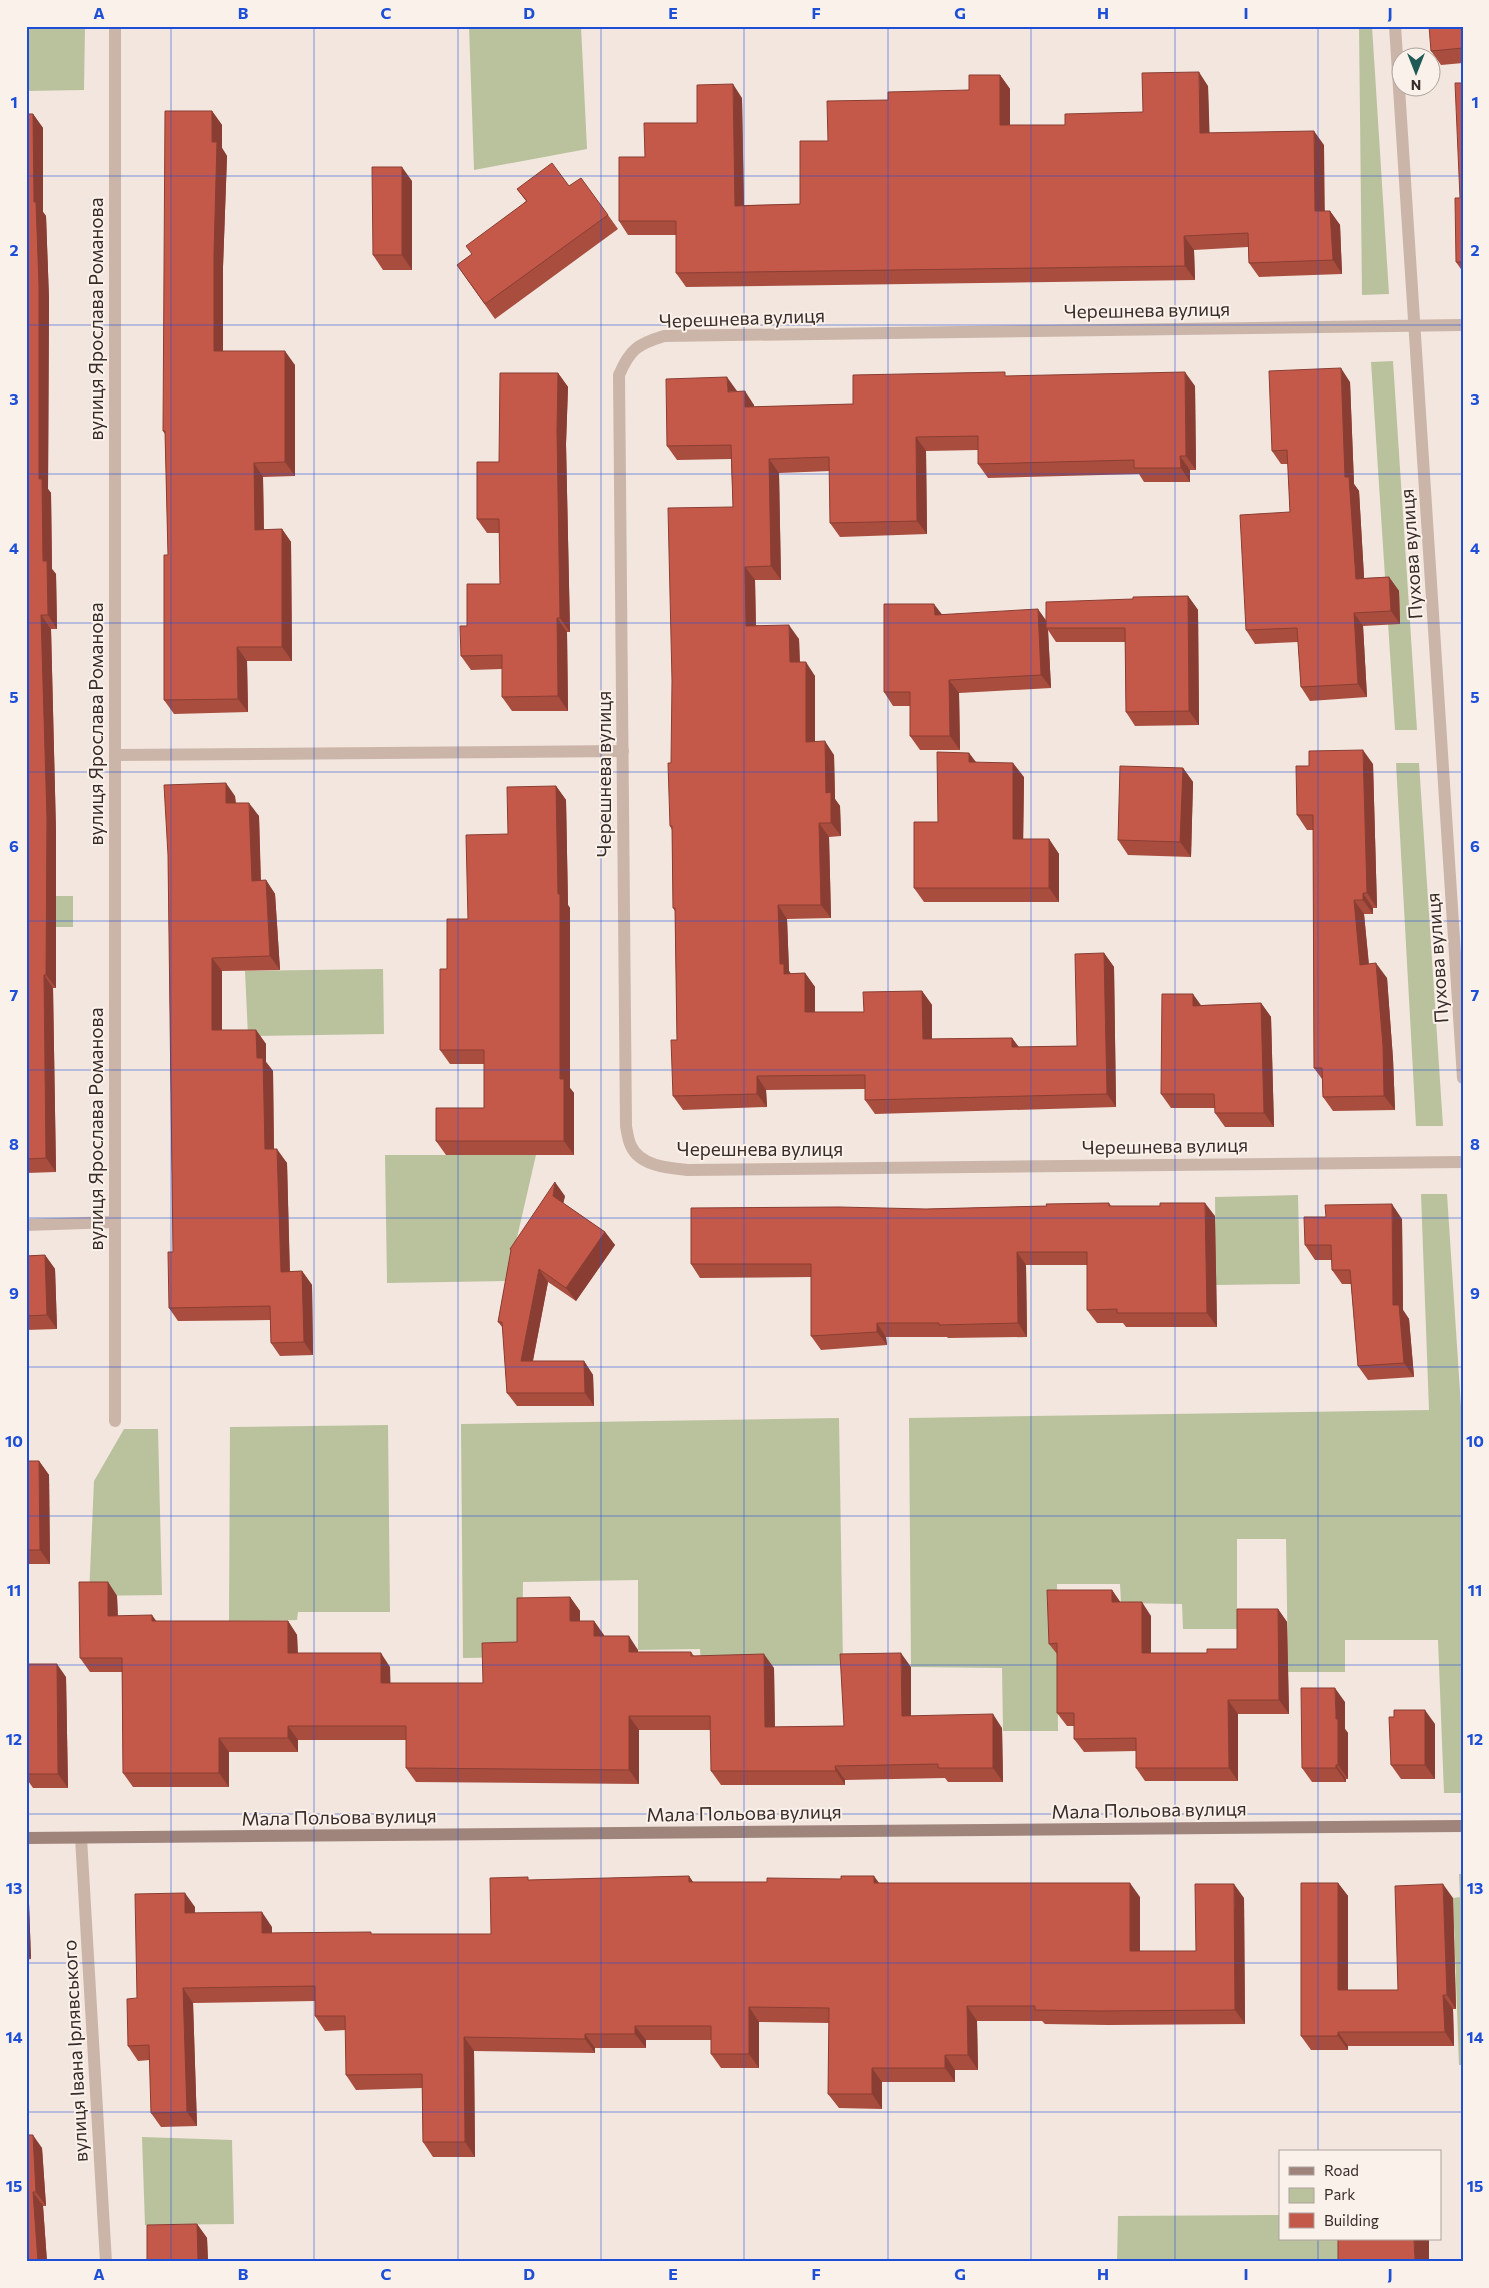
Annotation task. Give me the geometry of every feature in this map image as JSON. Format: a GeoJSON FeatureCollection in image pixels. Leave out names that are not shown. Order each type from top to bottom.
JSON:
{"type":"FeatureCollection","features":[{"type":"Feature","properties":{"kind":"street","name":"вулиця Ярослава Романова"},"geometry":{"type":"LineString","coordinates":[[115,1421],[116,26]]}},
{"type":"Feature","properties":{"kind":"street","name":"Пухова вулиця"},"geometry":{"type":"LineString","coordinates":[[1395,26],[1463,1078]]}},
{"type":"Feature","properties":{"kind":"street","name":"Черешнева вулиця"},"geometry":{"type":"LineString","coordinates":[[1463,325],[664,336],[640,344],[626,359],[619,376],[626,1126],[631,1147],[643,1160],[664,1167],[688,1170],[1463,1162]]}},
{"type":"Feature","properties":{"kind":"street"},"geometry":{"type":"LineString","coordinates":[[115,755],[623,752]]}},
{"type":"Feature","properties":{"kind":"street"},"geometry":{"type":"LineString","coordinates":[[26,1225],[114,1222]]}},
{"type":"Feature","properties":{"kind":"street","name":"Мала Польова вулиця"},"geometry":{"type":"LineString","coordinates":[[26,1838],[1463,1826]]}},
{"type":"Feature","properties":{"kind":"street","name":"вулиця Івана Ірлявського"},"geometry":{"type":"LineString","coordinates":[[81,1838],[106,2262]]}},
{"type":"Feature","properties":{"kind":"green space"},"geometry":{"type":"Polygon","coordinates":[[[26,26],[85,26],[84,90],[26,91],[26,26]]]}},
{"type":"Feature","properties":{"kind":"green space"},"geometry":{"type":"Polygon","coordinates":[[[469,26],[581,26],[587,149],[474,170],[469,26]]]}},
{"type":"Feature","properties":{"kind":"green space"},"geometry":{"type":"Polygon","coordinates":[[[1359,26],[1372,26],[1389,294],[1362,295],[1359,26]]]}},
{"type":"Feature","properties":{"kind":"green space"},"geometry":{"type":"Polygon","coordinates":[[[1393,361],[1417,730],[1395,730],[1371,362],[1393,361]]]}},
{"type":"Feature","properties":{"kind":"green space"},"geometry":{"type":"Polygon","coordinates":[[[1396,763],[1419,763],[1443,1126],[1416,1126],[1396,763]]]}},
{"type":"Feature","properties":{"kind":"green space"},"geometry":{"type":"Polygon","coordinates":[[[26,896],[73,896],[73,927],[26,927],[26,896]]]}},
{"type":"Feature","properties":{"kind":"green space"},"geometry":{"type":"Polygon","coordinates":[[[383,969],[384,1034],[248,1036],[245,971],[383,969]]]}},
{"type":"Feature","properties":{"kind":"green space"},"geometry":{"type":"Polygon","coordinates":[[[385,1155],[536,1155],[507,1281],[387,1283],[385,1155]]]}},
{"type":"Feature","properties":{"kind":"green space"},"geometry":{"type":"Polygon","coordinates":[[[1421,1194],[1447,1194],[1463,1437],[1463,1793],[1444,1793],[1438,1640],[1345,1640],[1345,1672],[1288,1672],[1286,1539],[1237,1539],[1237,1629],[1183,1629],[1182,1604],[1121,1603],[1120,1584],[1057,1584],[1058,1731],[1003,1731],[1002,1668],[911,1667],[909,1418],[1429,1410],[1421,1194]]]}},
{"type":"Feature","properties":{"kind":"green space"},"geometry":{"type":"Polygon","coordinates":[[[1298,1195],[1300,1284],[1216,1285],[1215,1197],[1298,1195]]]}},
{"type":"Feature","properties":{"kind":"green space"},"geometry":{"type":"Polygon","coordinates":[[[839,1418],[843,1665],[701,1666],[700,1649],[638,1650],[638,1580],[523,1582],[522,1657],[463,1658],[461,1424],[839,1418]]]}},
{"type":"Feature","properties":{"kind":"green space"},"geometry":{"type":"Polygon","coordinates":[[[388,1425],[390,1612],[298,1612],[297,1620],[229,1621],[230,1427],[388,1425]]]}},
{"type":"Feature","properties":{"kind":"green space"},"geometry":{"type":"Polygon","coordinates":[[[124,1429],[158,1429],[162,1595],[89,1596],[94,1481],[124,1429]]]}},
{"type":"Feature","properties":{"kind":"green space"},"geometry":{"type":"Polygon","coordinates":[[[1459,1874],[1463,1874],[1463,2065],[1459,2065],[1453,1898],[1460,1897],[1459,1874]]]}},
{"type":"Feature","properties":{"kind":"green space"},"geometry":{"type":"Polygon","coordinates":[[[142,2137],[232,2140],[234,2224],[145,2225],[142,2137]]]}},
{"type":"Feature","properties":{"kind":"green space"},"geometry":{"type":"Polygon","coordinates":[[[1279,2215],[1279,2240],[1352,2240],[1353,2262],[1117,2262],[1118,2216],[1279,2215]]]}},
{"type":"Feature","properties":{"kind":"building"},"geometry":{"type":"Polygon","coordinates":[[[1429,26],[1463,26],[1463,48],[1442,50],[1442,48],[1431,48],[1429,26]]]}},
{"type":"Feature","properties":{"kind":"building"},"geometry":{"type":"Polygon","coordinates":[[[1199,72],[1200,133],[1314,131],[1315,211],[1330,211],[1333,260],[1249,263],[1248,233],[1184,236],[1185,266],[676,273],[676,221],[619,221],[619,157],[645,157],[644,123],[697,123],[697,85],[733,84],[735,206],[800,204],[800,141],[828,141],[827,101],[888,100],[888,92],[969,90],[969,75],[1000,75],[1000,125],[1065,125],[1065,114],[1143,112],[1142,73],[1199,72]]]}},
{"type":"Feature","properties":{"kind":"building"},"geometry":{"type":"Polygon","coordinates":[[[1455,83],[1463,83],[1463,262],[1456,262],[1455,198],[1460,198],[1455,83]]]}},
{"type":"Feature","properties":{"kind":"building"},"geometry":{"type":"Polygon","coordinates":[[[165,111],[212,111],[212,142],[217,142],[214,351],[285,351],[285,462],[254,463],[255,530],[282,529],[282,647],[237,647],[238,699],[164,700],[164,555],[168,555],[165,431],[163,431],[165,111]]]}},
{"type":"Feature","properties":{"kind":"building"},"geometry":{"type":"Polygon","coordinates":[[[26,114],[33,114],[34,202],[36,202],[39,286],[39,479],[42,479],[43,561],[47,561],[48,615],[41,615],[47,818],[46,975],[44,975],[46,1158],[26,1159],[26,114]]]}},
{"type":"Feature","properties":{"kind":"building"},"geometry":{"type":"Polygon","coordinates":[[[552,163],[569,186],[581,178],[608,215],[485,304],[457,265],[472,254],[466,246],[527,201],[517,189],[552,163]]]}},
{"type":"Feature","properties":{"kind":"building"},"geometry":{"type":"Polygon","coordinates":[[[372,167],[402,167],[402,255],[373,255],[372,167]]]}},
{"type":"Feature","properties":{"kind":"building"},"geometry":{"type":"Polygon","coordinates":[[[1341,368],[1345,477],[1349,477],[1356,579],[1389,577],[1391,611],[1354,613],[1358,684],[1301,687],[1297,628],[1246,630],[1240,515],[1290,512],[1287,450],[1272,451],[1269,371],[1341,368]]]}},
{"type":"Feature","properties":{"kind":"building"},"geometry":{"type":"Polygon","coordinates":[[[1005,372],[1005,376],[1185,372],[1186,456],[1180,456],[1181,468],[1134,468],[1134,460],[978,464],[978,436],[916,437],[917,521],[830,523],[829,457],[769,459],[771,566],[745,567],[746,626],[789,625],[790,662],[806,662],[806,742],[825,741],[826,793],[831,792],[831,823],[819,823],[821,905],[778,905],[780,964],[784,964],[784,974],[805,973],[805,1012],[864,1012],[863,992],[922,991],[923,1039],[1012,1038],[1012,1047],[1077,1046],[1075,954],[1104,953],[1107,1094],[865,1100],[865,1075],[757,1076],[757,1094],[673,1096],[671,1040],[677,1040],[675,908],[673,908],[672,826],[670,826],[668,763],[671,763],[672,681],[668,508],[733,507],[731,445],[667,446],[666,379],[727,377],[728,392],[745,391],[745,407],[853,404],[853,375],[1005,372]]]}},
{"type":"Feature","properties":{"kind":"building"},"geometry":{"type":"Polygon","coordinates":[[[500,373],[558,373],[560,618],[557,618],[558,696],[502,697],[502,655],[461,656],[460,626],[467,626],[467,584],[500,584],[499,519],[477,519],[477,462],[499,462],[500,373]]]}},
{"type":"Feature","properties":{"kind":"building"},"geometry":{"type":"Polygon","coordinates":[[[1188,596],[1189,711],[1126,712],[1125,628],[1046,628],[1046,602],[1188,596]]]}},
{"type":"Feature","properties":{"kind":"building"},"geometry":{"type":"Polygon","coordinates":[[[884,604],[934,604],[935,615],[1038,609],[1041,675],[949,680],[950,736],[910,736],[910,692],[884,692],[884,604]]]}},
{"type":"Feature","properties":{"kind":"building"},"geometry":{"type":"Polygon","coordinates":[[[1363,750],[1367,893],[1363,893],[1363,900],[1354,900],[1360,965],[1376,963],[1383,1045],[1384,1096],[1323,1097],[1322,1068],[1314,1068],[1313,815],[1297,815],[1296,766],[1309,766],[1309,751],[1363,750]]]}},
{"type":"Feature","properties":{"kind":"building"},"geometry":{"type":"Polygon","coordinates":[[[937,752],[969,753],[969,762],[1013,763],[1013,839],[1049,839],[1049,888],[914,888],[914,822],[938,822],[937,752]]]}},
{"type":"Feature","properties":{"kind":"building"},"geometry":{"type":"Polygon","coordinates":[[[1120,766],[1183,768],[1180,842],[1118,840],[1120,766]]]}},
{"type":"Feature","properties":{"kind":"building"},"geometry":{"type":"Polygon","coordinates":[[[226,783],[226,803],[249,803],[252,881],[266,880],[270,956],[212,958],[212,1030],[256,1030],[257,1058],[263,1058],[265,1149],[277,1149],[281,1272],[302,1271],[304,1342],[271,1343],[270,1306],[169,1308],[168,1252],[173,1252],[168,855],[164,785],[226,783]]]}},
{"type":"Feature","properties":{"kind":"building"},"geometry":{"type":"Polygon","coordinates":[[[556,786],[558,894],[560,894],[560,1079],[564,1079],[564,1141],[436,1141],[436,1108],[484,1108],[484,1050],[440,1050],[440,969],[447,969],[447,919],[468,919],[466,835],[508,834],[507,787],[556,786]]]}},
{"type":"Feature","properties":{"kind":"building"},"geometry":{"type":"Polygon","coordinates":[[[1162,994],[1193,994],[1193,1006],[1261,1003],[1264,1113],[1215,1113],[1214,1094],[1161,1094],[1162,994]]]}},
{"type":"Feature","properties":{"kind":"building"},"geometry":{"type":"Polygon","coordinates":[[[555,1182],[553,1196],[605,1232],[566,1288],[539,1269],[521,1361],[584,1361],[585,1393],[507,1393],[502,1322],[498,1322],[510,1249],[555,1182]]]}},
{"type":"Feature","properties":{"kind":"building"},"geometry":{"type":"Polygon","coordinates":[[[1109,1203],[1109,1206],[1160,1206],[1160,1203],[1205,1203],[1207,1313],[1117,1313],[1117,1309],[1087,1310],[1087,1252],[1017,1252],[1018,1323],[939,1325],[939,1323],[877,1323],[877,1332],[811,1336],[811,1264],[691,1264],[691,1208],[839,1207],[926,1209],[1109,1203]]]}},
{"type":"Feature","properties":{"kind":"building"},"geometry":{"type":"Polygon","coordinates":[[[1392,1204],[1393,1305],[1399,1305],[1404,1363],[1358,1366],[1350,1270],[1332,1270],[1331,1245],[1305,1245],[1304,1217],[1326,1217],[1325,1205],[1392,1204]]]}},
{"type":"Feature","properties":{"kind":"building"},"geometry":{"type":"Polygon","coordinates":[[[45,1255],[47,1315],[26,1316],[26,1256],[45,1255]]]}},
{"type":"Feature","properties":{"kind":"building"},"geometry":{"type":"Polygon","coordinates":[[[26,1461],[39,1461],[40,1550],[26,1550],[26,1461]]]}},
{"type":"Feature","properties":{"kind":"building"},"geometry":{"type":"Polygon","coordinates":[[[79,1582],[108,1582],[108,1616],[152,1615],[152,1621],[288,1621],[288,1653],[381,1653],[381,1683],[483,1683],[482,1643],[517,1642],[517,1598],[570,1597],[570,1621],[594,1621],[594,1636],[629,1636],[629,1652],[691,1652],[691,1656],[764,1654],[765,1727],[844,1726],[840,1654],[901,1653],[902,1716],[993,1714],[993,1768],[938,1768],[938,1764],[835,1766],[836,1771],[711,1771],[710,1716],[629,1716],[629,1770],[406,1768],[406,1726],[288,1726],[288,1738],[219,1738],[219,1773],[123,1773],[122,1658],[80,1658],[79,1582]]]}},
{"type":"Feature","properties":{"kind":"building"},"geometry":{"type":"Polygon","coordinates":[[[1047,1590],[1112,1590],[1112,1602],[1142,1602],[1142,1653],[1207,1653],[1207,1649],[1237,1649],[1237,1609],[1278,1609],[1279,1700],[1228,1700],[1229,1768],[1136,1768],[1136,1738],[1074,1739],[1074,1713],[1057,1713],[1057,1643],[1049,1644],[1047,1590]]]}},
{"type":"Feature","properties":{"kind":"building"},"geometry":{"type":"Polygon","coordinates":[[[26,1664],[57,1664],[58,1774],[26,1774],[26,1664]]]}},
{"type":"Feature","properties":{"kind":"building"},"geometry":{"type":"Polygon","coordinates":[[[1301,1688],[1335,1688],[1336,1719],[1338,1719],[1338,1765],[1336,1765],[1336,1768],[1302,1768],[1301,1688]]]}},
{"type":"Feature","properties":{"kind":"building"},"geometry":{"type":"Polygon","coordinates":[[[1394,1710],[1425,1710],[1425,1765],[1391,1765],[1389,1717],[1394,1717],[1394,1710]]]}},
{"type":"Feature","properties":{"kind":"building"},"geometry":{"type":"Polygon","coordinates":[[[689,1876],[689,1882],[767,1882],[767,1878],[841,1879],[841,1876],[874,1876],[874,1883],[1130,1883],[1130,1951],[1196,1951],[1195,1884],[1234,1884],[1235,2010],[1098,2011],[1035,2010],[1035,2006],[967,2006],[968,2055],[945,2055],[945,2068],[872,2068],[872,2094],[828,2094],[829,2008],[749,2007],[749,2054],[711,2054],[711,2026],[635,2026],[635,2034],[585,2034],[585,2039],[464,2037],[465,2142],[423,2142],[422,2074],[346,2075],[345,2016],[315,2016],[315,1986],[183,1988],[187,2112],[151,2113],[149,2045],[128,2046],[127,1999],[137,1998],[135,1894],[185,1893],[185,1913],[262,1912],[262,1933],[491,1934],[490,1878],[528,1877],[528,1880],[689,1876]]]}},
{"type":"Feature","properties":{"kind":"building"},"geometry":{"type":"Polygon","coordinates":[[[1301,1883],[1338,1883],[1338,1990],[1398,1990],[1395,1886],[1443,1884],[1447,1995],[1443,1995],[1445,2032],[1338,2032],[1338,2036],[1301,2036],[1301,1883]]]}},
{"type":"Feature","properties":{"kind":"building"},"geometry":{"type":"Polygon","coordinates":[[[26,2135],[33,2135],[36,2192],[33,2192],[38,2262],[26,2262],[26,2135]]]}},
{"type":"Feature","properties":{"kind":"building"},"geometry":{"type":"Polygon","coordinates":[[[197,2224],[198,2261],[147,2262],[147,2225],[197,2224]]]}},
{"type":"Feature","properties":{"kind":"building"},"geometry":{"type":"Polygon","coordinates":[[[1338,2240],[1414,2240],[1415,2262],[1338,2262],[1338,2240]]]}}]}
